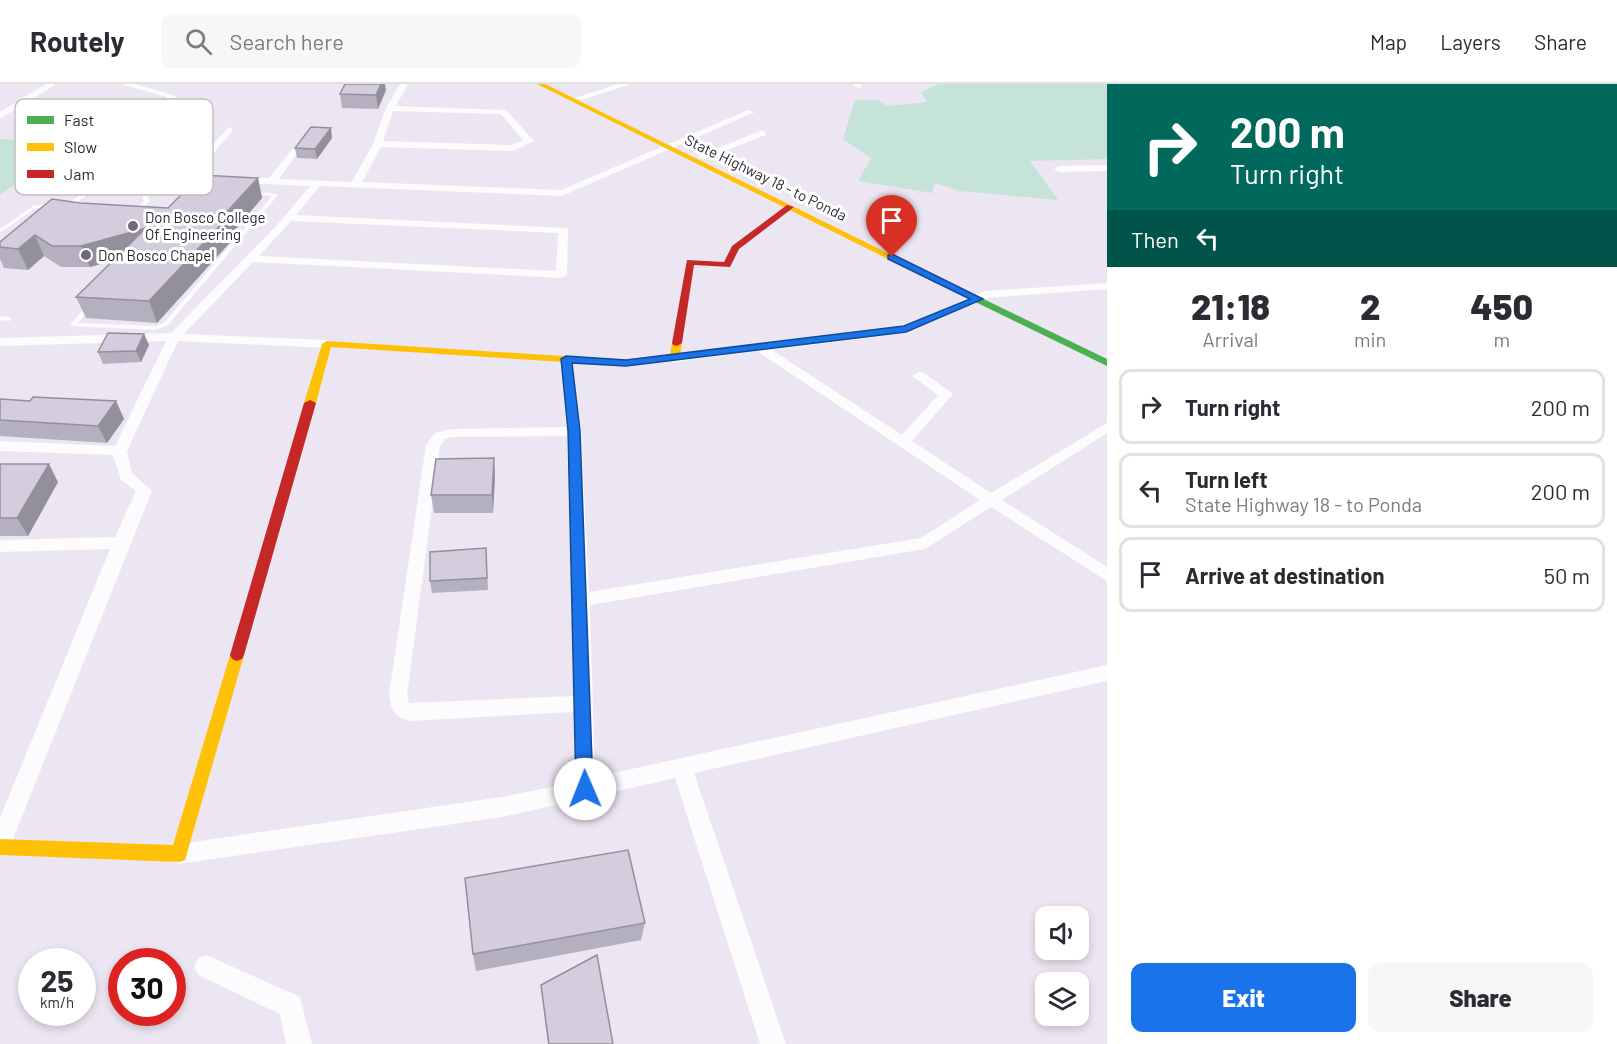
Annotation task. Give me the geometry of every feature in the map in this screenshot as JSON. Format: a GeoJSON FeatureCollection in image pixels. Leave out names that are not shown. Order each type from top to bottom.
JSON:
{"type":"FeatureCollection","features":[{"type":"Feature","properties":{"kind":"main road","name":"State Highway 18 - to Ponda"},"geometry":{"type":"LineString","coordinates":[[540,84],[702,157],[982,297],[1107,363]]}},
{"type":"Feature","properties":{"kind":"main road","name":"State Highway 18 - to Ponda"},"geometry":{"type":"LineString","coordinates":[[552,84],[790,207],[1107,355]]}},
{"type":"Feature","properties":{"kind":"main road"},"geometry":{"type":"LineString","coordinates":[[0,846],[179,854],[327,344],[626,363],[675,358],[690,262],[727,266],[735,248],[790,207]]}},
{"type":"Feature","properties":{"kind":"street"},"geometry":{"type":"LineString","coordinates":[[28,99],[52,84]]}},
{"type":"Feature","properties":{"kind":"street"},"geometry":{"type":"LineString","coordinates":[[125,84],[172,96],[170,99]]}},
{"type":"Feature","properties":{"kind":"street"},"geometry":{"type":"LineString","coordinates":[[355,185],[378,144],[390,108],[404,84]]}},
{"type":"Feature","properties":{"kind":"street"},"geometry":{"type":"LineString","coordinates":[[579,98],[627,84]]}},
{"type":"Feature","properties":{"kind":"street"},"geometry":{"type":"LineString","coordinates":[[0,116],[15,107]]}},
{"type":"Feature","properties":{"kind":"street"},"geometry":{"type":"LineString","coordinates":[[378,144],[513,148],[529,141],[503,112],[390,108]]}},
{"type":"Feature","properties":{"kind":"street"},"geometry":{"type":"LineString","coordinates":[[213,179],[562,194],[751,112]]}},
{"type":"Feature","properties":{"kind":"street"},"geometry":{"type":"LineString","coordinates":[[213,148],[229,130]]}},
{"type":"Feature","properties":{"kind":"street"},"geometry":{"type":"LineString","coordinates":[[702,157],[762,133]]}},
{"type":"Feature","properties":{"kind":"street"},"geometry":{"type":"LineString","coordinates":[[272,181],[288,163],[303,139]]}},
{"type":"Feature","properties":{"kind":"street"},"geometry":{"type":"LineString","coordinates":[[1059,170],[1107,168]]}},
{"type":"Feature","properties":{"kind":"street"},"geometry":{"type":"LineString","coordinates":[[0,846],[144,491],[140,485],[129,480],[123,471],[120,451],[174,337],[250,259],[317,183]]}},
{"type":"Feature","properties":{"kind":"street"},"geometry":{"type":"LineString","coordinates":[[250,259],[561,275],[564,230],[288,218]]}},
{"type":"Feature","properties":{"kind":"street"},"geometry":{"type":"LineString","coordinates":[[675,358],[906,328],[982,297],[1107,286]]}},
{"type":"Feature","properties":{"kind":"street"},"geometry":{"type":"LineString","coordinates":[[0,342],[174,337],[327,344]]}},
{"type":"Feature","properties":{"kind":"street"},"geometry":{"type":"LineString","coordinates":[[759,347],[1107,575]]}},
{"type":"Feature","properties":{"kind":"street"},"geometry":{"type":"LineString","coordinates":[[566,359],[574,431],[581,600],[585,789]]}},
{"type":"Feature","properties":{"kind":"street"},"geometry":{"type":"LineString","coordinates":[[903,442],[945,394],[919,376]]}},
{"type":"Feature","properties":{"kind":"street"},"geometry":{"type":"LineString","coordinates":[[581,600],[925,543],[1107,427]]}},
{"type":"Feature","properties":{"kind":"street"},"geometry":{"type":"LineString","coordinates":[[574,431],[452,433],[440,436],[433,445],[398,695],[400,708],[409,713],[583,704]]}},
{"type":"Feature","properties":{"kind":"street"},"geometry":{"type":"LineString","coordinates":[[0,446],[120,451]]}},
{"type":"Feature","properties":{"kind":"street"},"geometry":{"type":"LineString","coordinates":[[0,546],[121,543]]}},
{"type":"Feature","properties":{"kind":"street"},"geometry":{"type":"LineString","coordinates":[[179,854],[502,807],[1107,673]]}},
{"type":"Feature","properties":{"kind":"street"},"geometry":{"type":"LineString","coordinates":[[682,767],[773,1044]]}},
{"type":"Feature","properties":{"kind":"street"},"geometry":{"type":"LineString","coordinates":[[206,967],[291,1006],[299,1044]]}},
{"type":"Feature","properties":{"kind":"lane"},"geometry":{"type":"LineString","coordinates":[[94,299],[74,325],[156,328],[166,324],[276,195],[246,192]]}},
{"type":"Feature","properties":{"kind":"lane"},"geometry":{"type":"LineString","coordinates":[[84,195],[69,206],[69,213],[84,220],[122,216],[142,207],[147,201],[146,195]]}},
{"type":"Feature","properties":{"kind":"lane"},"geometry":{"type":"LineString","coordinates":[[179,199],[183,195]]}},
{"type":"Feature","properties":{"kind":"lane"},"geometry":{"type":"LineString","coordinates":[[0,231],[35,207],[46,204],[69,206]]}},
{"type":"Feature","properties":{"kind":"lane"},"geometry":{"type":"LineString","coordinates":[[0,318],[9,319]]}},
{"type":"Feature","properties":{"kind":"green space"},"geometry":{"type":"Polygon","coordinates":[[[939,84],[1107,84],[1107,159],[1030,161],[1058,200],[959,191],[935,183],[932,193],[858,181],[871,158],[843,139],[855,100],[878,100],[887,106],[927,102],[921,92],[939,84]]]}},
{"type":"Feature","properties":{"kind":"green space"},"geometry":{"type":"Polygon","coordinates":[[[0,139],[15,140],[15,184],[0,195],[0,139]]]}},
{"type":"Feature","properties":{"kind":"building"},"geometry":{"type":"Polygon","coordinates":[[[345,84],[381,84],[376,95],[340,94],[345,84]]]}},
{"type":"Feature","properties":{"kind":"building"},"geometry":{"type":"Polygon","coordinates":[[[311,127],[331,128],[315,149],[295,148],[311,127]]]}},
{"type":"Feature","properties":{"kind":"building"},"geometry":{"type":"Polygon","coordinates":[[[213,176],[258,178],[222,217],[228,217],[149,301],[76,297],[146,228],[81,246],[52,246],[35,235],[18,249],[0,247],[0,242],[52,199],[80,203],[168,208],[181,195],[213,195],[213,176]]]}},
{"type":"Feature","properties":{"kind":"building"},"geometry":{"type":"Polygon","coordinates":[[[108,333],[144,334],[136,351],[98,352],[108,333]]]}},
{"type":"Feature","properties":{"kind":"building"},"geometry":{"type":"Polygon","coordinates":[[[33,397],[116,401],[98,426],[0,420],[0,399],[30,401],[33,397]]]}},
{"type":"Feature","properties":{"kind":"building"},"geometry":{"type":"Polygon","coordinates":[[[494,458],[492,495],[431,495],[436,459],[494,458]]]}},
{"type":"Feature","properties":{"kind":"building"},"geometry":{"type":"Polygon","coordinates":[[[0,464],[49,464],[17,518],[0,518],[0,464]]]}},
{"type":"Feature","properties":{"kind":"building"},"geometry":{"type":"Polygon","coordinates":[[[486,548],[487,578],[430,581],[430,552],[486,548]]]}},
{"type":"Feature","properties":{"kind":"building"},"geometry":{"type":"Polygon","coordinates":[[[628,850],[645,923],[473,954],[465,878],[628,850]]]}},
{"type":"Feature","properties":{"kind":"building"},"geometry":{"type":"Polygon","coordinates":[[[597,955],[613,1044],[549,1044],[541,985],[597,955]]]}},
{"type":"Feature","properties":{"kind":"traffic: fast"},"geometry":{"type":"LineString","coordinates":[[931,277],[1107,363]]}},
{"type":"Feature","properties":{"kind":"traffic: slow"},"geometry":{"type":"LineString","coordinates":[[540,84],[931,277]]}},
{"type":"Feature","properties":{"kind":"traffic: slow"},"geometry":{"type":"LineString","coordinates":[[310,403],[327,344],[626,363],[675,358],[677,343]]}},
{"type":"Feature","properties":{"kind":"traffic: slow"},"geometry":{"type":"LineString","coordinates":[[0,847],[179,854],[237,655]]}},
{"type":"Feature","properties":{"kind":"traffic: jam"},"geometry":{"type":"LineString","coordinates":[[677,343],[690,262],[727,265],[735,248],[790,207]]}},
{"type":"Feature","properties":{"kind":"traffic: jam"},"geometry":{"type":"LineString","coordinates":[[237,655],[310,403]]}},
{"type":"Feature","properties":{"kind":"place","name":"Don Bosco College Of Engineering"},"geometry":{"type":"Point","coordinates":[133,226]}},
{"type":"Feature","properties":{"kind":"place","name":"Don Bosco Chapel"},"geometry":{"type":"Point","coordinates":[86,255]}},
{"type":"Feature","properties":{"kind":"route"},"geometry":{"type":"LineString","coordinates":[[585,789],[581,600],[574,431],[566,359],[626,363],[906,328],[978,299],[892,257]]}}]}
